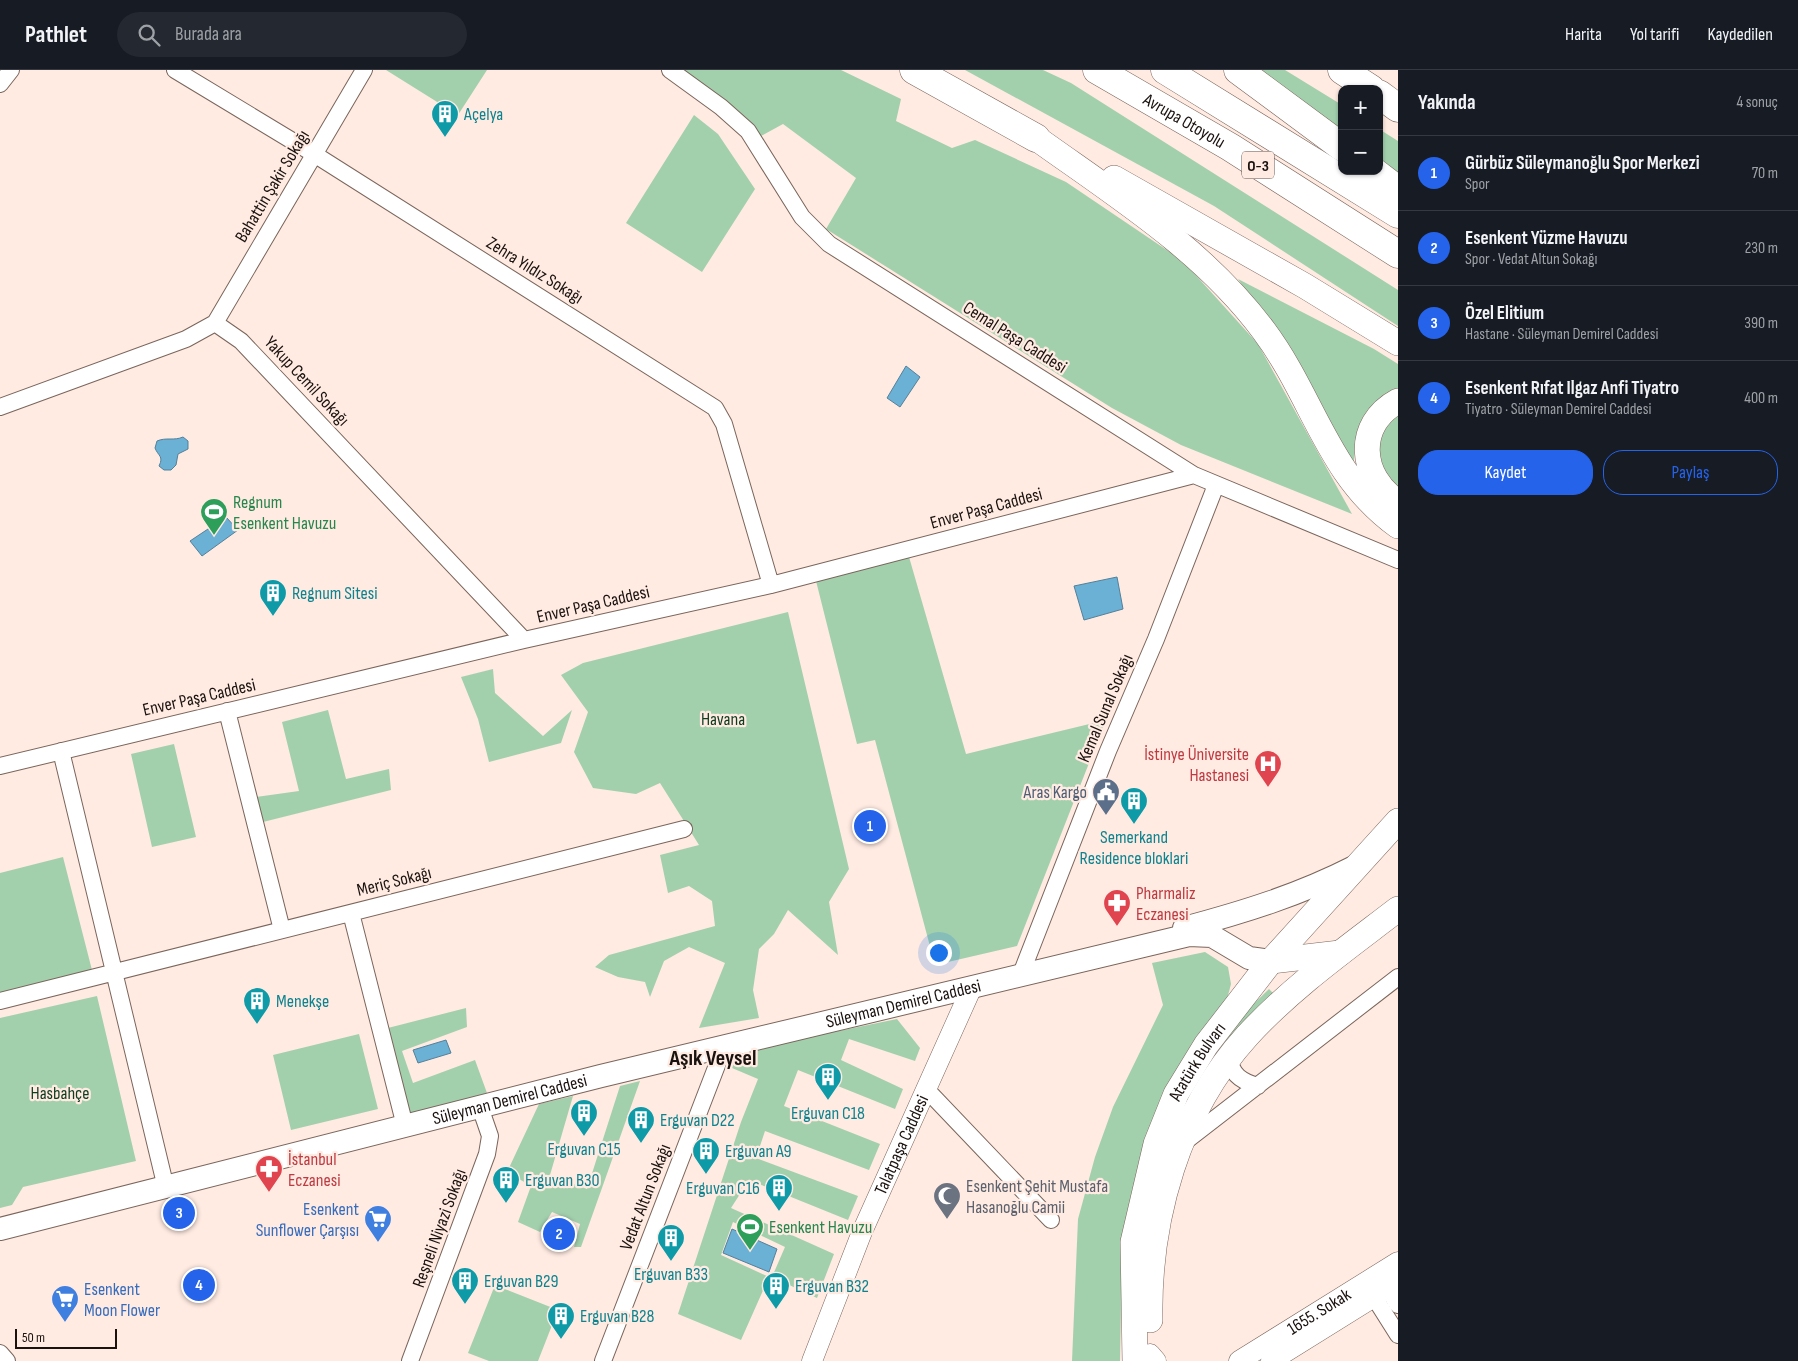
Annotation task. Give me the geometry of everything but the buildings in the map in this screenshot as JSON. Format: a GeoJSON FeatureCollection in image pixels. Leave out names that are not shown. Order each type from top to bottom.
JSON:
{"type":"FeatureCollection","features":[{"type":"Feature","properties":{"kind":"highway"},"geometry":{"type":"LineString","coordinates":[[914,70],[1036,138]]}},
{"type":"Feature","properties":{"kind":"highway","name":"Avrupa Otoyolu"},"geometry":{"type":"LineString","coordinates":[[1097,70],[1238,152],[1398,254]]}},
{"type":"Feature","properties":{"kind":"highway","name":"Avrupa Otoyolu"},"geometry":{"type":"LineString","coordinates":[[1165,70],[1332,171],[1398,214]]}},
{"type":"Feature","properties":{"kind":"highway"},"geometry":{"type":"LineString","coordinates":[[1238,70],[1338,144]]}},
{"type":"Feature","properties":{"kind":"highway"},"geometry":{"type":"LineString","coordinates":[[1342,70],[1386,98]]}},
{"type":"Feature","properties":{"kind":"highway"},"geometry":{"type":"LineString","coordinates":[[1378,175],[1398,190]]}},
{"type":"Feature","properties":{"kind":"main road"},"geometry":{"type":"LineString","coordinates":[[1036,138],[1132,188],[1305,286],[1398,343]]}},
{"type":"Feature","properties":{"kind":"main road"},"geometry":{"type":"LineString","coordinates":[[1036,138],[1171,236],[1223,282],[1265,332],[1304,397],[1336,461],[1357,490],[1398,526]]}},
{"type":"Feature","properties":{"kind":"main road"},"geometry":{"type":"LineString","coordinates":[[1398,401],[1378,417],[1370,432],[1366,455],[1374,478],[1398,502]]}},
{"type":"Feature","properties":{"kind":"main road","name":"Atatürk Bulvarı"},"geometry":{"type":"LineString","coordinates":[[1148,1359],[1133,1242],[1156,1144],[1176,1094],[1194,1062],[1234,1007],[1271,961],[1354,867],[1398,821]]}},
{"type":"Feature","properties":{"kind":"main road","name":"Süleyman Demirel Caddesi"},"geometry":{"type":"LineString","coordinates":[[0,1229],[724,1046],[1021,974],[1038,967],[1273,903],[1324,882],[1354,867]]}},
{"type":"Feature","properties":{"kind":"main road","name":"Atatürk Bulvarı"},"geometry":{"type":"LineString","coordinates":[[1148,1359],[1150,1305],[1156,1241],[1166,1186],[1178,1148],[1203,1098],[1230,1057],[1265,1017],[1341,953],[1398,909]]}},
{"type":"Feature","properties":{"kind":"main road","name":"Süleyman Demirel Caddesi"},"geometry":{"type":"LineString","coordinates":[[1021,974],[1041,972],[1190,935],[1212,936],[1236,952],[1253,959],[1271,961]]}},
{"type":"Feature","properties":{"kind":"main road"},"geometry":{"type":"LineString","coordinates":[[1234,1007],[1243,973],[1236,952]]}},
{"type":"Feature","properties":{"kind":"main road"},"geometry":{"type":"LineString","coordinates":[[1271,961],[1341,953]]}},
{"type":"Feature","properties":{"kind":"street"},"geometry":{"type":"LineString","coordinates":[[0,84],[11,70]]}},
{"type":"Feature","properties":{"kind":"street","name":"Zehra Yıldız Sokağı"},"geometry":{"type":"LineString","coordinates":[[175,70],[314,154],[714,408],[724,424],[771,585]]}},
{"type":"Feature","properties":{"kind":"street","name":"Bahattin Şakir Sokağı"},"geometry":{"type":"LineString","coordinates":[[215,322],[364,70]]}},
{"type":"Feature","properties":{"kind":"street","name":"Cemal Paşa Caddesi"},"geometry":{"type":"LineString","coordinates":[[670,70],[721,107],[748,131],[802,217],[829,244],[1194,475],[1398,560]]}},
{"type":"Feature","properties":{"kind":"street"},"geometry":{"type":"LineString","coordinates":[[0,407],[186,339],[215,322]]}},
{"type":"Feature","properties":{"kind":"street","name":"Yakup Cemil Sokağı"},"geometry":{"type":"LineString","coordinates":[[215,322],[241,341],[524,640]]}},
{"type":"Feature","properties":{"kind":"street","name":"Enver Paşa Caddesi"},"geometry":{"type":"LineString","coordinates":[[0,766],[524,640],[771,585],[1194,475]]}},
{"type":"Feature","properties":{"kind":"street","name":"Kemal Sunal Sokağı"},"geometry":{"type":"LineString","coordinates":[[1021,974],[1108,751],[1156,639],[1216,485]]}},
{"type":"Feature","properties":{"kind":"street"},"geometry":{"type":"LineString","coordinates":[[227,711],[282,930]]}},
{"type":"Feature","properties":{"kind":"street"},"geometry":{"type":"LineString","coordinates":[[61,751],[166,1188]]}},
{"type":"Feature","properties":{"kind":"street","name":"Meriç Sokağı"},"geometry":{"type":"LineString","coordinates":[[0,1001],[684,829]]}},
{"type":"Feature","properties":{"kind":"street"},"geometry":{"type":"LineString","coordinates":[[351,913],[405,1126]]}},
{"type":"Feature","properties":{"kind":"street"},"geometry":{"type":"LineString","coordinates":[[1178,1148],[1398,977]]}},
{"type":"Feature","properties":{"kind":"street","name":"Talatpaşa Caddesi"},"geometry":{"type":"LineString","coordinates":[[812,1361],[862,1232],[972,987]]}},
{"type":"Feature","properties":{"kind":"street","name":"Vedat Altun Sokağı"},"geometry":{"type":"LineString","coordinates":[[603,1361],[724,1046]]}},
{"type":"Feature","properties":{"kind":"street"},"geometry":{"type":"LineString","coordinates":[[1230,1057],[1231,1067],[1238,1077],[1258,1086]]}},
{"type":"Feature","properties":{"kind":"street"},"geometry":{"type":"LineString","coordinates":[[926,1089],[1051,1220]]}},
{"type":"Feature","properties":{"kind":"street"},"geometry":{"type":"LineString","coordinates":[[1176,1094],[1235,1102]]}},
{"type":"Feature","properties":{"kind":"street","name":"Reşneli Niyazi Sokağı"},"geometry":{"type":"LineString","coordinates":[[410,1361],[487,1154],[490,1136],[480,1107]]}},
{"type":"Feature","properties":{"kind":"street","name":"1655. Sokak"},"geometry":{"type":"LineString","coordinates":[[1271,1361],[1383,1288],[1398,1262]]}},
{"type":"Feature","properties":{"kind":"street"},"geometry":{"type":"LineString","coordinates":[[1383,1288],[1398,1335]]}},
{"type":"Feature","properties":{"kind":"street","name":"1655. Sokak"},"geometry":{"type":"LineString","coordinates":[[1239,1361],[1383,1288]]}},
{"type":"Feature","properties":{"kind":"street"},"geometry":{"type":"LineString","coordinates":[[0,1353],[7,1361]]}},
{"type":"Feature","properties":{"kind":"green space"},"geometry":{"type":"Polygon","coordinates":[[[386,70],[487,70],[458,115],[386,70]]]}},
{"type":"Feature","properties":{"kind":"green space"},"geometry":{"type":"Polygon","coordinates":[[[682,70],[841,70],[901,99],[896,121],[952,148],[975,140],[1066,182],[1183,261],[1258,344],[1352,514],[1181,445],[1112,408],[826,229],[856,178],[783,124],[761,136],[682,70]]]}},
{"type":"Feature","properties":{"kind":"green space"},"geometry":{"type":"Polygon","coordinates":[[[965,70],[1043,70],[1071,83],[1398,290],[1398,326],[1214,206],[965,70]]]}},
{"type":"Feature","properties":{"kind":"green space"},"geometry":{"type":"Polygon","coordinates":[[[1260,70],[1285,70],[1338,103],[1338,129],[1260,70]]]}},
{"type":"Feature","properties":{"kind":"green space"},"geometry":{"type":"Polygon","coordinates":[[[694,115],[718,134],[755,189],[702,272],[626,223],[694,115]]]}},
{"type":"Feature","properties":{"kind":"green space"},"geometry":{"type":"Polygon","coordinates":[[[1383,132],[1398,141],[1398,174],[1383,163],[1383,132]]]}},
{"type":"Feature","properties":{"kind":"green space"},"geometry":{"type":"Polygon","coordinates":[[[1238,279],[1374,349],[1398,364],[1398,388],[1391,391],[1365,422],[1357,439],[1354,461],[1348,462],[1268,323],[1238,279]]]}},
{"type":"Feature","properties":{"kind":"green space"},"geometry":{"type":"Polygon","coordinates":[[[1398,412],[1398,491],[1381,475],[1376,439],[1398,412]]]}},
{"type":"Feature","properties":{"kind":"green space"},"geometry":{"type":"Polygon","coordinates":[[[907,550],[966,754],[1106,720],[1017,946],[935,965],[875,740],[857,744],[814,573],[907,550]]]}},
{"type":"Feature","properties":{"kind":"green space","name":"Havana"},"geometry":{"type":"Polygon","coordinates":[[[788,612],[849,869],[829,902],[838,955],[788,910],[774,934],[759,949],[753,990],[759,1018],[699,1028],[725,963],[689,947],[664,961],[650,997],[645,982],[618,977],[595,967],[609,955],[715,926],[712,901],[689,886],[668,893],[660,855],[699,845],[660,783],[636,794],[593,788],[574,752],[588,712],[561,675],[583,663],[788,612]]]}},
{"type":"Feature","properties":{"kind":"green space"},"geometry":{"type":"Polygon","coordinates":[[[493,669],[495,693],[543,736],[572,710],[561,743],[489,762],[478,719],[461,677],[493,669]]]}},
{"type":"Feature","properties":{"kind":"green space"},"geometry":{"type":"Polygon","coordinates":[[[328,710],[346,779],[389,769],[391,790],[263,822],[256,797],[299,791],[282,722],[328,710]]]}},
{"type":"Feature","properties":{"kind":"green space"},"geometry":{"type":"Polygon","coordinates":[[[174,744],[196,837],[152,847],[131,754],[174,744]]]}},
{"type":"Feature","properties":{"kind":"green space"},"geometry":{"type":"Polygon","coordinates":[[[63,857],[93,974],[0,997],[0,873],[63,857]]]}},
{"type":"Feature","properties":{"kind":"green space"},"geometry":{"type":"Polygon","coordinates":[[[1205,952],[1228,967],[1231,984],[1226,1003],[1122,1249],[1120,1361],[1072,1361],[1078,1219],[1095,1157],[1113,1107],[1163,1005],[1152,963],[1205,952]]]}},
{"type":"Feature","properties":{"kind":"green space"},"geometry":{"type":"Polygon","coordinates":[[[1269,989],[1274,994],[1161,1143],[1171,1122],[1234,1023],[1269,989]]]}},
{"type":"Feature","properties":{"kind":"green space","name":"Hasbahçe"},"geometry":{"type":"Polygon","coordinates":[[[97,996],[136,1161],[23,1187],[12,1205],[0,1208],[0,1018],[97,996]]]}},
{"type":"Feature","properties":{"kind":"green space"},"geometry":{"type":"Polygon","coordinates":[[[466,1008],[467,1027],[402,1051],[413,1083],[475,1060],[487,1093],[407,1118],[384,1029],[466,1008]]]}},
{"type":"Feature","properties":{"kind":"green space"},"geometry":{"type":"Polygon","coordinates":[[[897,1019],[920,1048],[915,1061],[849,1039],[841,1060],[903,1089],[895,1109],[798,1070],[784,1106],[880,1144],[869,1170],[765,1131],[756,1158],[858,1196],[848,1220],[749,1180],[731,1208],[834,1254],[817,1298],[772,1277],[785,1247],[733,1222],[721,1255],[769,1277],[741,1340],[678,1314],[741,1122],[758,1079],[732,1068],[730,1070],[736,1052],[897,1019]]]}},
{"type":"Feature","properties":{"kind":"green space"},"geometry":{"type":"Polygon","coordinates":[[[359,1034],[378,1109],[291,1130],[273,1055],[359,1034]]]}},
{"type":"Feature","properties":{"kind":"green space"},"geometry":{"type":"Polygon","coordinates":[[[640,1081],[581,1247],[574,1247],[580,1224],[552,1212],[540,1232],[518,1222],[531,1186],[507,1172],[539,1104],[573,1096],[550,1175],[587,1189],[620,1086],[640,1081]]]}},
{"type":"Feature","properties":{"kind":"green space"},"geometry":{"type":"Polygon","coordinates":[[[495,1285],[558,1310],[538,1361],[489,1361],[468,1353],[495,1285]]]}},
{"type":"Feature","properties":{"kind":"water"},"geometry":{"type":"Polygon","coordinates":[[[906,366],[920,377],[900,407],[887,398],[906,366]]]}},
{"type":"Feature","properties":{"kind":"water"},"geometry":{"type":"Polygon","coordinates":[[[183,437],[188,441],[188,449],[178,454],[176,465],[171,470],[164,470],[159,466],[161,458],[155,448],[157,441],[183,437]]]}},
{"type":"Feature","properties":{"kind":"water","name":"Regnum Esenkent Havuzu"},"geometry":{"type":"Polygon","coordinates":[[[226,517],[238,530],[202,556],[190,541],[226,517]]]}},
{"type":"Feature","properties":{"kind":"water"},"geometry":{"type":"Polygon","coordinates":[[[1117,577],[1123,609],[1084,620],[1074,586],[1117,577]]]}},
{"type":"Feature","properties":{"kind":"water"},"geometry":{"type":"Polygon","coordinates":[[[446,1040],[451,1053],[418,1063],[413,1050],[446,1040]]]}},
{"type":"Feature","properties":{"kind":"water"},"geometry":{"type":"Polygon","coordinates":[[[557,1220],[570,1223],[574,1233],[571,1243],[565,1247],[548,1242],[544,1236],[546,1228],[557,1220]]]}},
{"type":"Feature","properties":{"kind":"water","name":"Esenkent Havuzu"},"geometry":{"type":"Polygon","coordinates":[[[732,1229],[777,1249],[769,1272],[723,1253],[732,1229]]]}},
{"type":"Feature","properties":{"kind":"place","name":"Açelya"},"geometry":{"type":"Point","coordinates":[445,138]}},
{"type":"Feature","properties":{"kind":"place","name":"Regnum Esenkent Havuzu"},"geometry":{"type":"Point","coordinates":[214,536]}},
{"type":"Feature","properties":{"kind":"place","name":"Regnum Sitesi"},"geometry":{"type":"Point","coordinates":[273,617]}},
{"type":"Feature","properties":{"kind":"place","name":"İstinye Üniversite Hastanesi"},"geometry":{"type":"Point","coordinates":[1268,788]}},
{"type":"Feature","properties":{"kind":"place","name":"Aras Kargo"},"geometry":{"type":"Point","coordinates":[1106,816]}},
{"type":"Feature","properties":{"kind":"place","name":"Semerkand Residence bloklari"},"geometry":{"type":"Point","coordinates":[1134,825]}},
{"type":"Feature","properties":{"kind":"place","name":"Gürbüz Süleymanoğlu Spor Merkezi"},"geometry":{"type":"Point","coordinates":[870,826]}},
{"type":"Feature","properties":{"kind":"place","name":"Pharmaliz Eczanesi"},"geometry":{"type":"Point","coordinates":[1117,927]}},
{"type":"Feature","properties":{"kind":"place","name":"Menekşe"},"geometry":{"type":"Point","coordinates":[257,1025]}},
{"type":"Feature","properties":{"kind":"place","name":"Erguvan C18"},"geometry":{"type":"Point","coordinates":[828,1101]}},
{"type":"Feature","properties":{"kind":"place","name":"Erguvan C15"},"geometry":{"type":"Point","coordinates":[584,1137]}},
{"type":"Feature","properties":{"kind":"place","name":"Erguvan D22"},"geometry":{"type":"Point","coordinates":[641,1144]}},
{"type":"Feature","properties":{"kind":"place","name":"Erguvan A9"},"geometry":{"type":"Point","coordinates":[706,1175]}},
{"type":"Feature","properties":{"kind":"place","name":"İstanbul Eczanesi"},"geometry":{"type":"Point","coordinates":[269,1193]}},
{"type":"Feature","properties":{"kind":"place","name":"Erguvan B30"},"geometry":{"type":"Point","coordinates":[506,1204]}},
{"type":"Feature","properties":{"kind":"place","name":"Erguvan C16"},"geometry":{"type":"Point","coordinates":[779,1212]}},
{"type":"Feature","properties":{"kind":"place","name":"Özel Elitium"},"geometry":{"type":"Point","coordinates":[179,1213]}},
{"type":"Feature","properties":{"kind":"place","name":"Esenkent Şehit Mustafa Hasanoğlu Camii"},"geometry":{"type":"Point","coordinates":[947,1220]}},
{"type":"Feature","properties":{"kind":"place","name":"Esenkent Yüzme Havuzu"},"geometry":{"type":"Point","coordinates":[559,1234]}},
{"type":"Feature","properties":{"kind":"place","name":"Esenkent Sunflower Çarşısı"},"geometry":{"type":"Point","coordinates":[378,1243]}},
{"type":"Feature","properties":{"kind":"place","name":"Esenkent Havuzu"},"geometry":{"type":"Point","coordinates":[750,1251]}},
{"type":"Feature","properties":{"kind":"place","name":"Erguvan B33"},"geometry":{"type":"Point","coordinates":[671,1262]}},
{"type":"Feature","properties":{"kind":"place","name":"Esenkent Rıfat Ilgaz Anfi Tiyatro"},"geometry":{"type":"Point","coordinates":[199,1285]}},
{"type":"Feature","properties":{"kind":"place","name":"Erguvan B29"},"geometry":{"type":"Point","coordinates":[465,1305]}},
{"type":"Feature","properties":{"kind":"place","name":"Erguvan B32"},"geometry":{"type":"Point","coordinates":[776,1310]}},
{"type":"Feature","properties":{"kind":"place","name":"Esenkent Moon Flower"},"geometry":{"type":"Point","coordinates":[65,1323]}},
{"type":"Feature","properties":{"kind":"place","name":"Erguvan B28"},"geometry":{"type":"Point","coordinates":[561,1340]}},
{"type":"Feature","properties":{"kind":"district","name":"Aşık Veysel"},"geometry":{"type":"Point","coordinates":[713,1057]}}]}
